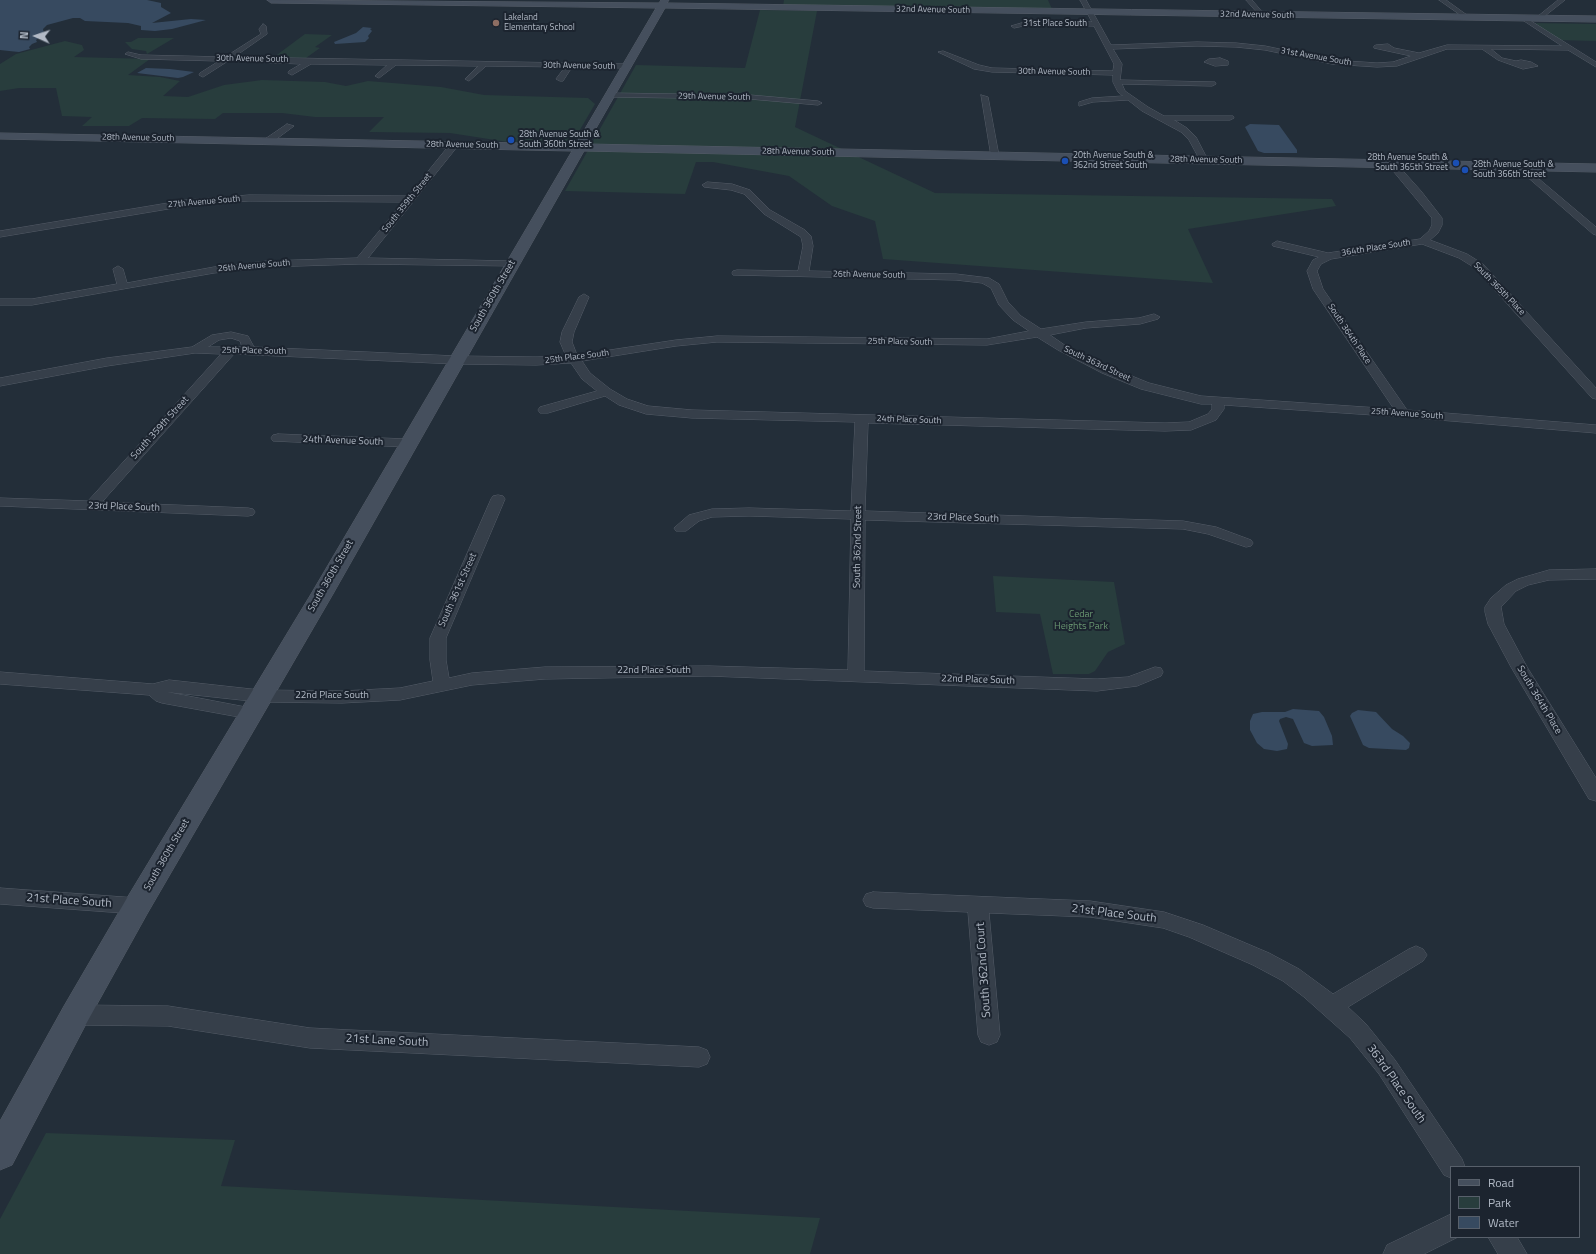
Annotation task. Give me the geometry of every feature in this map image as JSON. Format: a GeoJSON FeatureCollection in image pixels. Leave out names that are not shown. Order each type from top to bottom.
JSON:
{"type":"FeatureCollection","features":[{"type":"Feature","properties":{"kind":"street","name":"32nd Avenue South"},"geometry":{"type":"LineString","coordinates":[[271,0],[663,3],[1090,13],[1596,19]]}},
{"type":"Feature","properties":{"kind":"street"},"geometry":{"type":"LineString","coordinates":[[1083,0],[1118,64],[1116,73],[1117,82],[1122,92],[1145,109],[1178,125],[1189,135],[1204,160]]}},
{"type":"Feature","properties":{"kind":"street"},"geometry":{"type":"LineString","coordinates":[[1249,0],[1262,15]]}},
{"type":"Feature","properties":{"kind":"street"},"geometry":{"type":"LineString","coordinates":[[1442,0],[1468,18]]}},
{"type":"Feature","properties":{"kind":"street"},"geometry":{"type":"LineString","coordinates":[[1539,18],[1562,0]]}},
{"type":"Feature","properties":{"kind":"street","name":"South 360th Street"},"geometry":{"type":"LineString","coordinates":[[0,1154],[75,1015],[137,906],[255,704],[322,594],[407,443],[663,3]]}},
{"type":"Feature","properties":{"kind":"street"},"geometry":{"type":"LineString","coordinates":[[1523,18],[1596,65]]}},
{"type":"Feature","properties":{"kind":"street","name":"31st Place South"},"geometry":{"type":"LineString","coordinates":[[1014,26],[1028,23],[1096,24]]}},
{"type":"Feature","properties":{"kind":"street"},"geometry":{"type":"LineString","coordinates":[[203,75],[263,35],[265,33],[262,29],[263,26]]}},
{"type":"Feature","properties":{"kind":"street"},"geometry":{"type":"LineString","coordinates":[[1197,44],[1214,60]]}},
{"type":"Feature","properties":{"kind":"street","name":"31st Avenue South"},"geometry":{"type":"LineString","coordinates":[[1110,47],[1197,44],[1236,45],[1292,53],[1332,62],[1377,65],[1394,64],[1447,48],[1569,48]]}},
{"type":"Feature","properties":{"kind":"street"},"geometry":{"type":"LineString","coordinates":[[1483,47],[1500,59],[1515,63]]}},
{"type":"Feature","properties":{"kind":"street"},"geometry":{"type":"LineString","coordinates":[[1391,49],[1420,56]]}},
{"type":"Feature","properties":{"kind":"street","name":"30th Avenue South"},"geometry":{"type":"LineString","coordinates":[[941,52],[977,67],[992,70],[1116,73]]}},
{"type":"Feature","properties":{"kind":"street","name":"30th Avenue South"},"geometry":{"type":"LineString","coordinates":[[128,54],[141,57],[394,63],[626,66]]}},
{"type":"Feature","properties":{"kind":"street","name":"30th Avenue South"},"geometry":{"type":"LineString","coordinates":[[377,62],[401,58],[407,59],[412,63]]}},
{"type":"Feature","properties":{"kind":"street"},"geometry":{"type":"LineString","coordinates":[[292,73],[310,61]]}},
{"type":"Feature","properties":{"kind":"street"},"geometry":{"type":"LineString","coordinates":[[379,76],[394,63]]}},
{"type":"Feature","properties":{"kind":"street"},"geometry":{"type":"LineString","coordinates":[[470,79],[484,64]]}},
{"type":"Feature","properties":{"kind":"street"},"geometry":{"type":"LineString","coordinates":[[560,79],[570,66]]}},
{"type":"Feature","properties":{"kind":"street"},"geometry":{"type":"LineString","coordinates":[[1117,82],[1212,84]]}},
{"type":"Feature","properties":{"kind":"street","name":"29th Avenue South"},"geometry":{"type":"LineString","coordinates":[[610,95],[750,97],[818,103]]}},
{"type":"Feature","properties":{"kind":"street"},"geometry":{"type":"LineString","coordinates":[[984,97],[995,156]]}},
{"type":"Feature","properties":{"kind":"street"},"geometry":{"type":"LineString","coordinates":[[1082,104],[1092,100],[1129,98]]}},
{"type":"Feature","properties":{"kind":"street"},"geometry":{"type":"LineString","coordinates":[[1162,118],[1230,118]]}},
{"type":"Feature","properties":{"kind":"street"},"geometry":{"type":"LineString","coordinates":[[268,141],[290,126]]}},
{"type":"Feature","properties":{"kind":"street","name":"28th Avenue South"},"geometry":{"type":"LineString","coordinates":[[0,136],[1596,168]]}},
{"type":"Feature","properties":{"kind":"street","name":"South 359th Street"},"geometry":{"type":"LineString","coordinates":[[360,261],[454,145]]}},
{"type":"Feature","properties":{"kind":"street"},"geometry":{"type":"LineString","coordinates":[[1392,164],[1418,193],[1436,218],[1437,225],[1433,233],[1423,241]]}},
{"type":"Feature","properties":{"kind":"street"},"geometry":{"type":"LineString","coordinates":[[1520,166],[1596,232]]}},
{"type":"Feature","properties":{"kind":"street"},"geometry":{"type":"LineString","coordinates":[[706,185],[732,187],[744,191],[753,197],[767,212],[802,232],[806,236],[808,246],[803,274]]}},
{"type":"Feature","properties":{"kind":"street","name":"27th Avenue South"},"geometry":{"type":"LineString","coordinates":[[0,234],[186,203],[249,198],[411,199]]}},
{"type":"Feature","properties":{"kind":"street","name":"364th Place South"},"geometry":{"type":"LineString","coordinates":[[1328,256],[1423,241]]}},
{"type":"Feature","properties":{"kind":"street","name":"South 365th Place"},"geometry":{"type":"LineString","coordinates":[[1423,241],[1463,256],[1479,266],[1596,395]]}},
{"type":"Feature","properties":{"kind":"street"},"geometry":{"type":"LineString","coordinates":[[1277,244],[1328,256]]}},
{"type":"Feature","properties":{"kind":"street","name":"South 364th Place"},"geometry":{"type":"LineString","coordinates":[[1328,256],[1320,260],[1313,268],[1315,282],[1403,413]]}},
{"type":"Feature","properties":{"kind":"street","name":"26th Avenue South"},"geometry":{"type":"LineString","coordinates":[[0,302],[32,302],[60,298],[240,266],[360,261],[511,264]]}},
{"type":"Feature","properties":{"kind":"street"},"geometry":{"type":"LineString","coordinates":[[118,269],[123,286]]}},
{"type":"Feature","properties":{"kind":"street","name":"26th Avenue South"},"geometry":{"type":"LineString","coordinates":[[737,273],[970,278],[988,282],[995,286],[997,290]]}},
{"type":"Feature","properties":{"kind":"street","name":"South 363rd Street"},"geometry":{"type":"LineString","coordinates":[[997,290],[1003,303],[1013,314],[1039,334],[1085,360],[1144,386],[1183,396],[1218,402]]}},
{"type":"Feature","properties":{"kind":"street"},"geometry":{"type":"LineString","coordinates":[[573,358],[568,348],[567,337],[584,297]]}},
{"type":"Feature","properties":{"kind":"street","name":"25th Place South"},"geometry":{"type":"LineString","coordinates":[[0,382],[107,362],[195,350],[249,350],[529,362],[573,358],[676,343],[717,339],[958,343],[994,342],[1086,325],[1140,321],[1154,317]]}},
{"type":"Feature","properties":{"kind":"street"},"geometry":{"type":"LineString","coordinates":[[195,350],[216,336],[231,335],[244,338],[247,342],[249,350]]}},
{"type":"Feature","properties":{"kind":"street","name":"South 359th Street"},"geometry":{"type":"LineString","coordinates":[[91,506],[230,351]]}},
{"type":"Feature","properties":{"kind":"street","name":"24th Place South"},"geometry":{"type":"LineString","coordinates":[[573,358],[586,376],[606,392],[633,406],[662,412],[1179,427],[1200,423],[1212,417],[1218,409],[1218,402]]}},
{"type":"Feature","properties":{"kind":"street"},"geometry":{"type":"LineString","coordinates":[[544,410],[606,392]]}},
{"type":"Feature","properties":{"kind":"street","name":"25th Avenue South"},"geometry":{"type":"LineString","coordinates":[[1218,402],[1403,413],[1596,429]]}},
{"type":"Feature","properties":{"kind":"street","name":"South 362nd Street"},"geometry":{"type":"LineString","coordinates":[[856,676],[858,515],[862,418]]}},
{"type":"Feature","properties":{"kind":"street","name":"24th Avenue South"},"geometry":{"type":"LineString","coordinates":[[278,438],[407,443]]}},
{"type":"Feature","properties":{"kind":"street","name":"South 361st Street"},"geometry":{"type":"LineString","coordinates":[[442,684],[438,660],[438,638],[498,499]]}},
{"type":"Feature","properties":{"kind":"street","name":"23rd Place South"},"geometry":{"type":"LineString","coordinates":[[0,502],[248,512]]}},
{"type":"Feature","properties":{"kind":"street","name":"23rd Place South"},"geometry":{"type":"LineString","coordinates":[[681,528],[694,518],[712,513],[749,512],[1183,525],[1211,530],[1246,543]]}},
{"type":"Feature","properties":{"kind":"street","name":"South 364th Place"},"geometry":{"type":"LineString","coordinates":[[1596,574],[1562,574],[1530,579],[1511,588],[1493,607],[1493,618],[1504,639],[1596,794]]}},
{"type":"Feature","properties":{"kind":"street","name":"22nd Place South"},"geometry":{"type":"LineString","coordinates":[[0,678],[153,690],[162,697],[255,704],[389,696],[442,684],[507,675],[617,671],[709,671],[1097,685],[1131,682],[1155,672]]}},
{"type":"Feature","properties":{"kind":"street","name":"21st Place South"},"geometry":{"type":"LineString","coordinates":[[0,896],[137,906]]}},
{"type":"Feature","properties":{"kind":"street","name":"21st Place South"},"geometry":{"type":"LineString","coordinates":[[873,900],[1090,909],[1132,914],[1164,920],[1196,931],[1261,959],[1291,975],[1332,1006]]}},
{"type":"Feature","properties":{"kind":"street","name":"South 362nd Court"},"geometry":{"type":"LineString","coordinates":[[978,904],[989,1035]]}},
{"type":"Feature","properties":{"kind":"street"},"geometry":{"type":"LineString","coordinates":[[1332,1006],[1416,955]]}},
{"type":"Feature","properties":{"kind":"street","name":"363rd Place South"},"geometry":{"type":"LineString","coordinates":[[1332,1006],[1358,1031],[1387,1067],[1452,1166]]}},
{"type":"Feature","properties":{"kind":"street","name":"21st Lane South"},"geometry":{"type":"LineString","coordinates":[[75,1015],[168,1016],[310,1038],[699,1057]]}},
{"type":"Feature","properties":{"kind":"street"},"geometry":{"type":"LineString","coordinates":[[1396,1254],[1450,1227]]}},
{"type":"Feature","properties":{"kind":"street"},"geometry":{"type":"LineString","coordinates":[[1502,1238],[1514,1254]]}},
{"type":"Feature","properties":{"kind":"green space"},"geometry":{"type":"Polygon","coordinates":[[[784,0],[1048,0],[1052,9],[783,6],[784,0]]]}},
{"type":"Feature","properties":{"kind":"green space"},"geometry":{"type":"Polygon","coordinates":[[[760,10],[817,11],[795,127],[935,193],[1332,199],[1336,206],[1188,229],[1213,283],[883,259],[875,221],[832,206],[789,176],[713,162],[696,162],[685,194],[565,191],[636,65],[745,68],[760,10]]]}},
{"type":"Feature","properties":{"kind":"green space"},"geometry":{"type":"Polygon","coordinates":[[[1531,23],[1596,24],[1596,41],[1556,40],[1531,23]]]}},
{"type":"Feature","properties":{"kind":"green space"},"geometry":{"type":"Polygon","coordinates":[[[305,34],[332,35],[315,47],[320,48],[306,58],[274,57],[305,34]]]}},
{"type":"Feature","properties":{"kind":"green space"},"geometry":{"type":"Polygon","coordinates":[[[138,38],[174,38],[147,54],[146,51],[132,49],[125,42],[131,42],[138,38]]]}},
{"type":"Feature","properties":{"kind":"green space"},"geometry":{"type":"Polygon","coordinates":[[[65,41],[82,45],[84,50],[74,57],[150,59],[128,75],[160,77],[180,81],[163,96],[188,97],[224,85],[262,80],[325,82],[346,86],[368,81],[441,87],[484,95],[588,98],[595,104],[574,140],[562,144],[508,142],[450,133],[369,132],[384,117],[315,117],[282,113],[223,113],[215,119],[142,118],[129,126],[82,126],[92,117],[62,116],[56,88],[19,88],[0,91],[0,64],[16,54],[65,41]]]}},
{"type":"Feature","properties":{"kind":"green space","name":"Cedar Heights Park"},"geometry":{"type":"Polygon","coordinates":[[[993,576],[1114,582],[1125,644],[1108,652],[1095,671],[1089,674],[1053,674],[1040,614],[996,612],[993,576]]]}},
{"type":"Feature","properties":{"kind":"green space"},"geometry":{"type":"Polygon","coordinates":[[[46,1133],[235,1140],[221,1186],[820,1218],[810,1254],[0,1254],[0,1219],[46,1133]]]}},
{"type":"Feature","properties":{"kind":"water"},"geometry":{"type":"Polygon","coordinates":[[[0,0],[147,0],[161,3],[161,7],[171,13],[152,23],[191,19],[206,20],[172,29],[155,31],[141,30],[141,26],[128,23],[85,21],[80,18],[73,18],[47,25],[43,29],[44,34],[36,40],[37,42],[29,47],[30,49],[19,52],[0,50],[0,0]]]}},
{"type":"Feature","properties":{"kind":"water"},"geometry":{"type":"Polygon","coordinates":[[[363,27],[372,28],[370,29],[372,31],[368,36],[369,38],[365,42],[335,44],[334,42],[356,33],[363,27]]]}},
{"type":"Feature","properties":{"kind":"water"},"geometry":{"type":"Polygon","coordinates":[[[146,68],[194,72],[178,78],[137,73],[146,68]]]}},
{"type":"Feature","properties":{"kind":"water"},"geometry":{"type":"Polygon","coordinates":[[[1250,124],[1279,125],[1297,150],[1297,153],[1264,153],[1258,151],[1245,127],[1250,124]]]}},
{"type":"Feature","properties":{"kind":"water"},"geometry":{"type":"Polygon","coordinates":[[[1293,709],[1319,711],[1324,717],[1332,736],[1333,745],[1312,746],[1304,743],[1293,719],[1286,717],[1280,719],[1279,721],[1288,744],[1287,749],[1277,751],[1264,749],[1257,743],[1250,730],[1250,721],[1253,714],[1262,712],[1285,712],[1293,709]]]}},
{"type":"Feature","properties":{"kind":"water"},"geometry":{"type":"Polygon","coordinates":[[[1358,710],[1376,712],[1392,729],[1403,736],[1410,743],[1409,748],[1406,750],[1369,748],[1363,745],[1350,716],[1358,710]]]}},
{"type":"Feature","properties":{"kind":"place","name":"Lakeland Elementary School"},"geometry":{"type":"Point","coordinates":[496,23]}},
{"type":"Feature","properties":{"kind":"place","name":"28th Avenue South & South 360th Street"},"geometry":{"type":"Point","coordinates":[511,140]}},
{"type":"Feature","properties":{"kind":"place","name":"20th Avenue South & 362nd Street South"},"geometry":{"type":"Point","coordinates":[1065,161]}},
{"type":"Feature","properties":{"kind":"place","name":"28th Avenue South & South 365th Street"},"geometry":{"type":"Point","coordinates":[1456,163]}},
{"type":"Feature","properties":{"kind":"place","name":"28th Avenue South & South 366th Street"},"geometry":{"type":"Point","coordinates":[1465,170]}}]}
